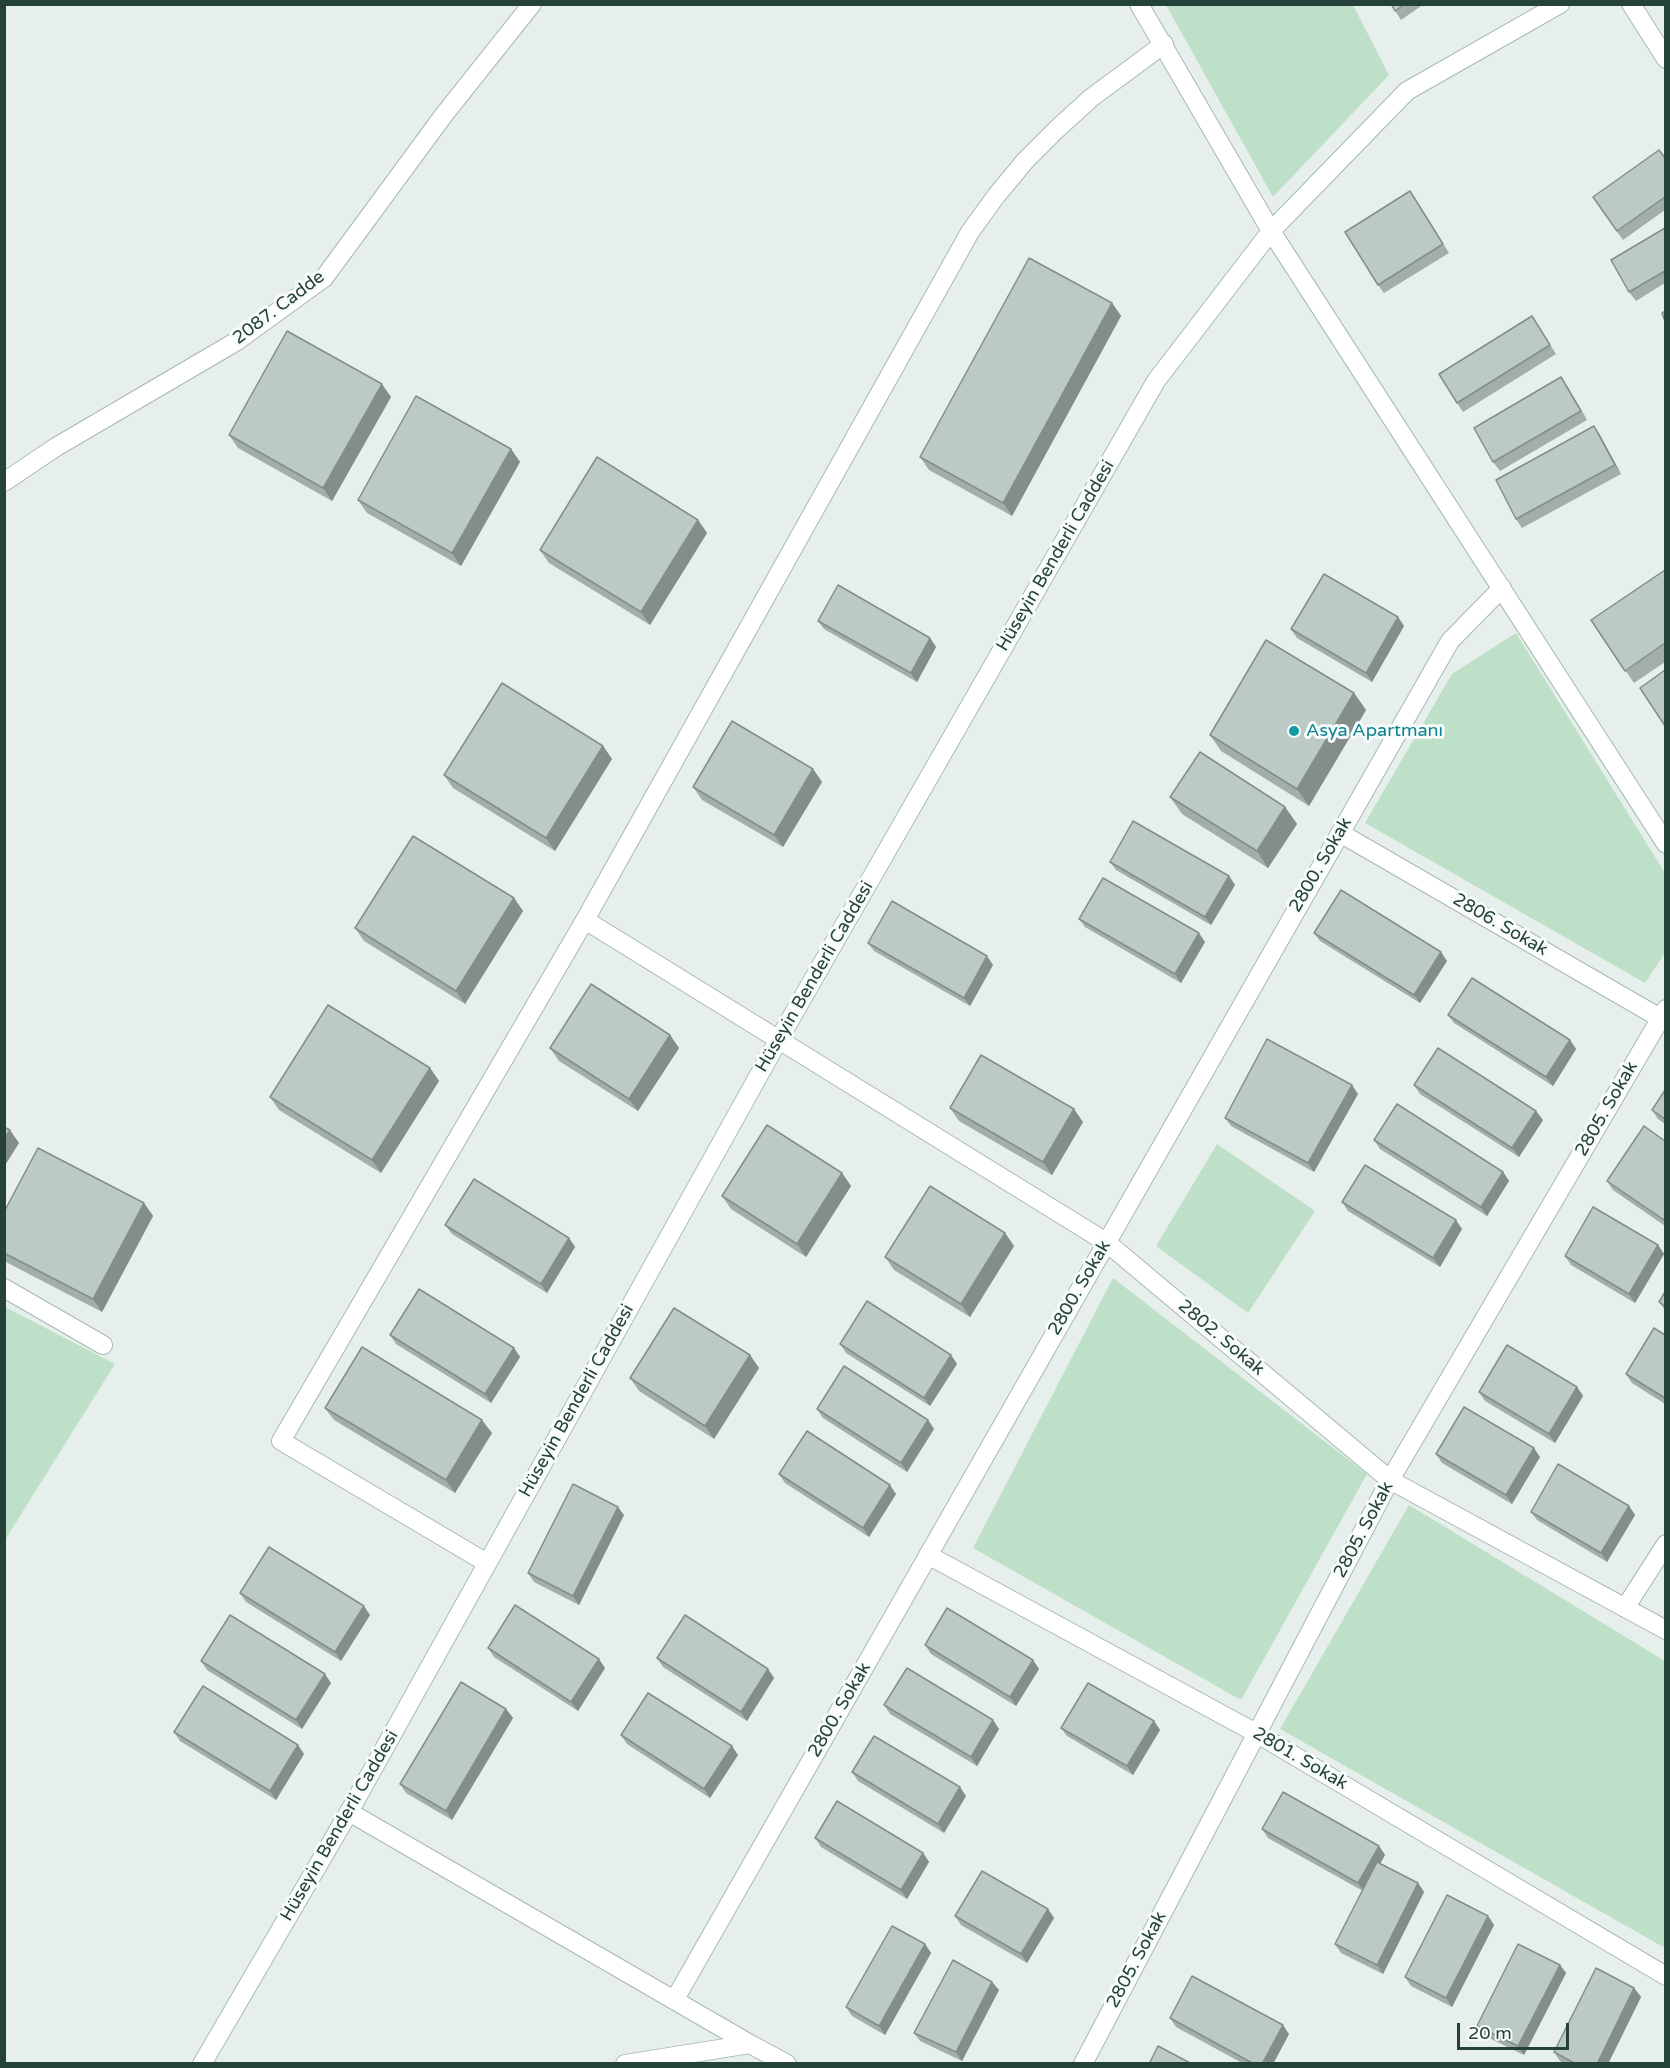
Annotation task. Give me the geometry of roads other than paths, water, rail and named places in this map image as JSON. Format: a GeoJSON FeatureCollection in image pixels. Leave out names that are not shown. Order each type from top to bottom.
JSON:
{"type":"FeatureCollection","features":[{"type":"Feature","properties":{"kind":"street","name":"2087. Cadde"},"geometry":{"type":"LineString","coordinates":[[4,483],[56,447],[237,341],[324,278],[443,116],[532,4]]}},
{"type":"Feature","properties":{"kind":"street"},"geometry":{"type":"LineString","coordinates":[[1140,4],[1271,231],[1665,844]]}},
{"type":"Feature","properties":{"kind":"street","name":"Hüseyin Benderli Caddesi"},"geometry":{"type":"LineString","coordinates":[[202,2064],[349,1812],[779,1039],[1156,381],[1271,231],[1407,91],[1560,4]]}},
{"type":"Feature","properties":{"kind":"street"},"geometry":{"type":"LineString","coordinates":[[1631,4],[1665,59]]}},
{"type":"Feature","properties":{"kind":"street"},"geometry":{"type":"LineString","coordinates":[[487,1563],[281,1441],[585,920],[970,232],[1025,161],[1057,129],[1091,98],[1164,44]]}},
{"type":"Feature","properties":{"kind":"street","name":"2800. Sokak"},"geometry":{"type":"LineString","coordinates":[[675,1999],[1450,641],[1502,588]]}},
{"type":"Feature","properties":{"kind":"street","name":"2806. Sokak"},"geometry":{"type":"LineString","coordinates":[[1340,833],[1663,1013]]}},
{"type":"Feature","properties":{"kind":"street","name":"2802. Sokak"},"geometry":{"type":"LineString","coordinates":[[585,920],[1106,1242],[1390,1480],[1665,1630]]}},
{"type":"Feature","properties":{"kind":"street","name":"2805. Sokak"},"geometry":{"type":"LineString","coordinates":[[1083,2064],[1390,1480],[1663,1013]]}},
{"type":"Feature","properties":{"kind":"street"},"geometry":{"type":"LineString","coordinates":[[4,1288],[103,1345]]}},
{"type":"Feature","properties":{"kind":"street"},"geometry":{"type":"LineString","coordinates":[[1625,1608],[1665,1544]]}},
{"type":"Feature","properties":{"kind":"street","name":"2801. Sokak"},"geometry":{"type":"LineString","coordinates":[[928,1555],[1257,1733],[1665,1976]]}},
{"type":"Feature","properties":{"kind":"street"},"geometry":{"type":"LineString","coordinates":[[349,1812],[787,2064]]}},
{"type":"Feature","properties":{"kind":"street"},"geometry":{"type":"LineString","coordinates":[[625,2064],[750,2044]]}},
{"type":"Feature","properties":{"kind":"place","name":"Asya Apartmanı"},"geometry":{"type":"Point","coordinates":[1294,731]}}]}
